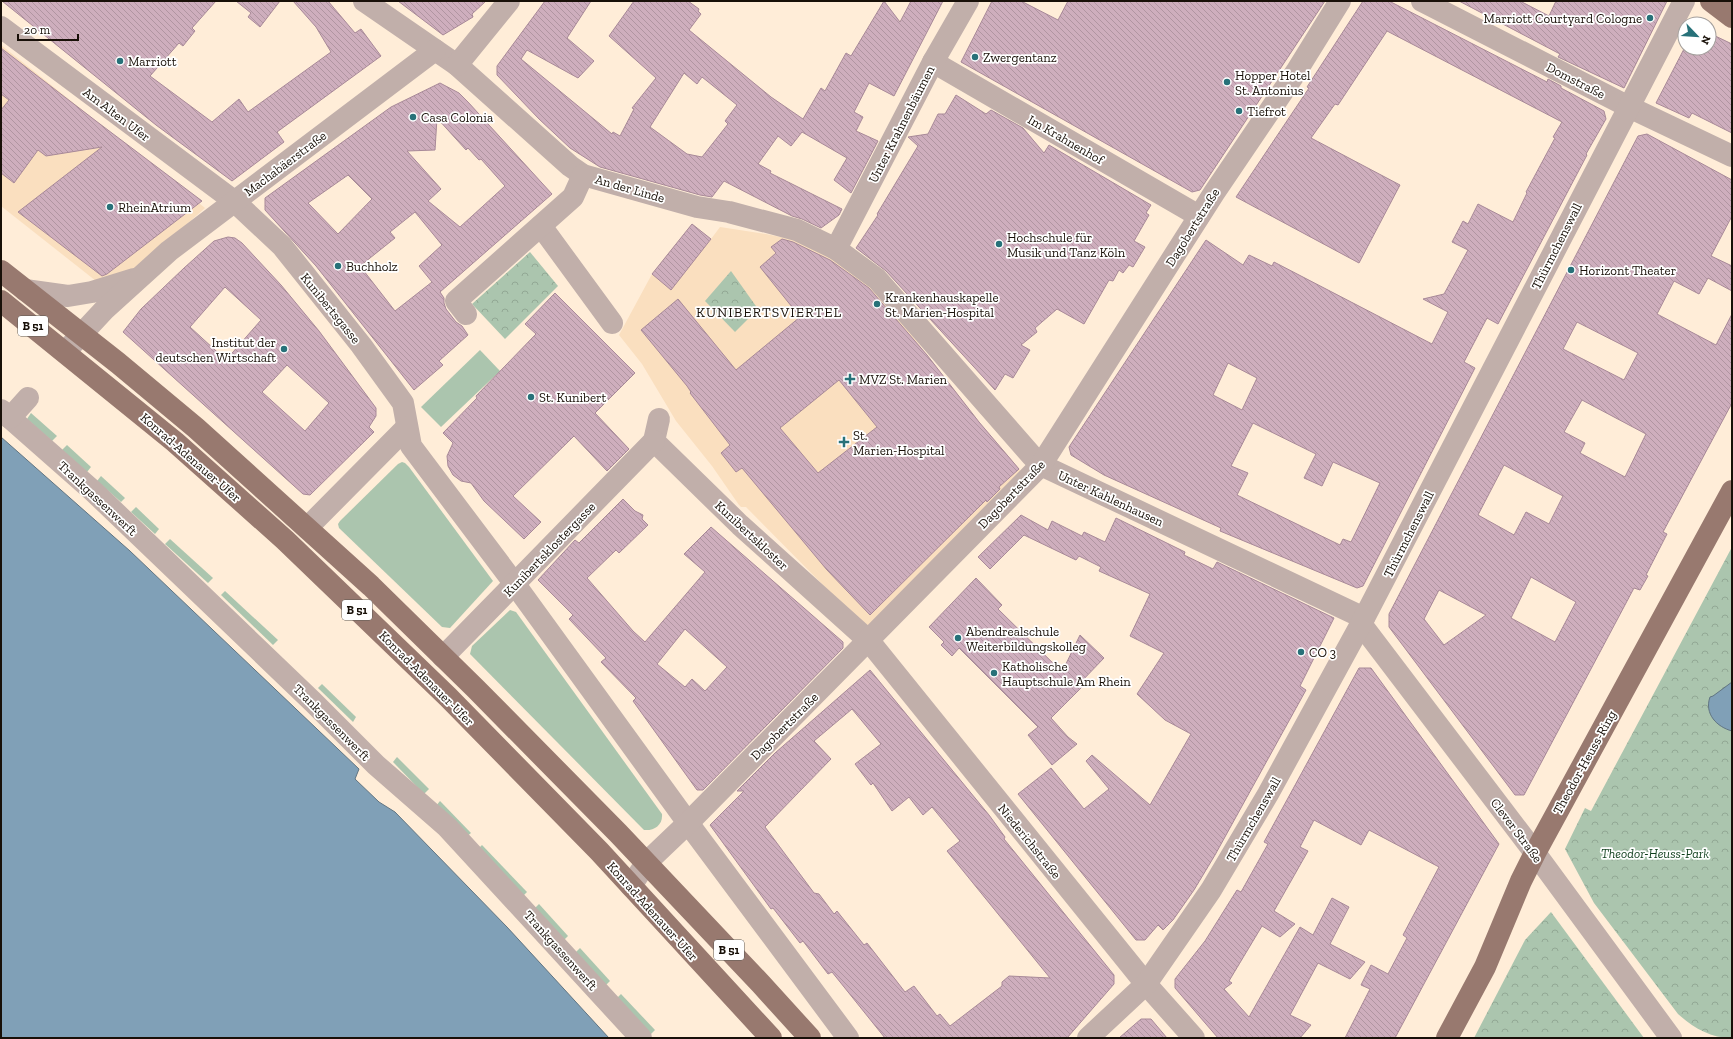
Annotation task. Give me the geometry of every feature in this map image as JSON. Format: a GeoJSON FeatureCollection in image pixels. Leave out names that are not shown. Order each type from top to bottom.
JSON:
{"type":"FeatureCollection","features":[{"type":"Feature","properties":{"kind":"main road"},"geometry":{"type":"LineString","coordinates":[[1711,1],[1732,17]]}},
{"type":"Feature","properties":{"kind":"main road","name":"Konrad-Adenauer-Ufer"},"geometry":{"type":"LineString","coordinates":[[1,271],[82,334],[196,428],[371,586],[646,863],[810,1038]]}},
{"type":"Feature","properties":{"kind":"main road","name":"Konrad-Adenauer-Ufer"},"geometry":{"type":"LineString","coordinates":[[1,301],[175,442],[285,540],[443,693],[631,886],[772,1038]]}},
{"type":"Feature","properties":{"kind":"main road","name":"Theodor-Heuss-Ring"},"geometry":{"type":"LineString","coordinates":[[1447,1038],[1485,967],[1521,881],[1535,853],[1732,491]]}},
{"type":"Feature","properties":{"kind":"street","name":"An der Linde"},"geometry":{"type":"LineString","coordinates":[[364,1],[457,65],[570,166],[583,175],[697,207],[729,212],[796,230],[836,249]]}},
{"type":"Feature","properties":{"kind":"street"},"geometry":{"type":"LineString","coordinates":[[457,65],[509,1]]}},
{"type":"Feature","properties":{"kind":"street","name":"Unter Krahnenbäumen"},"geometry":{"type":"LineString","coordinates":[[836,249],[933,62],[968,1]]}},
{"type":"Feature","properties":{"kind":"street","name":"Dagobertstraße"},"geometry":{"type":"LineString","coordinates":[[631,886],[646,863],[688,823],[1042,465],[1199,216],[1296,72],[1340,1]]}},
{"type":"Feature","properties":{"kind":"street","name":"Domstraße"},"geometry":{"type":"LineString","coordinates":[[1422,1],[1629,107],[1732,156]]}},
{"type":"Feature","properties":{"kind":"street","name":"Thürmchenswall"},"geometry":{"type":"LineString","coordinates":[[1088,1038],[1146,984],[1212,890],[1268,794],[1363,621],[1684,1]]}},
{"type":"Feature","properties":{"kind":"street","name":"Am Alten Ufer"},"geometry":{"type":"LineString","coordinates":[[1,27],[234,201]]}},
{"type":"Feature","properties":{"kind":"street","name":"Machabäerstraße"},"geometry":{"type":"LineString","coordinates":[[65,352],[105,309],[168,251],[435,50]]}},
{"type":"Feature","properties":{"kind":"street","name":"Im Krahnenhof"},"geometry":{"type":"LineString","coordinates":[[933,62],[1199,216]]}},
{"type":"Feature","properties":{"kind":"street"},"geometry":{"type":"LineString","coordinates":[[466,314],[456,301],[573,196],[583,175]]}},
{"type":"Feature","properties":{"kind":"street","name":"Kunibertsgasse"},"geometry":{"type":"LineString","coordinates":[[234,201],[282,246],[361,345],[403,403],[407,427]]}},
{"type":"Feature","properties":{"kind":"street"},"geometry":{"type":"LineString","coordinates":[[541,226],[612,324]]}},
{"type":"Feature","properties":{"kind":"street","name":"Unter Kahlenhausen"},"geometry":{"type":"LineString","coordinates":[[836,249],[877,279],[1032,456],[1042,465],[1363,621]]}},
{"type":"Feature","properties":{"kind":"street","name":"Machabäerstraße"},"geometry":{"type":"LineString","coordinates":[[25,290],[68,296],[92,292],[137,278]]}},
{"type":"Feature","properties":{"kind":"street"},"geometry":{"type":"LineString","coordinates":[[6,414],[28,398]]}},
{"type":"Feature","properties":{"kind":"street","name":"Trankgassenwerft"},"geometry":{"type":"LineString","coordinates":[[6,414],[93,491],[313,702],[376,765],[447,827],[641,1038]]}},
{"type":"Feature","properties":{"kind":"street"},"geometry":{"type":"LineString","coordinates":[[654,441],[659,419]]}},
{"type":"Feature","properties":{"kind":"street"},"geometry":{"type":"LineString","coordinates":[[307,528],[407,427]]}},
{"type":"Feature","properties":{"kind":"street"},"geometry":{"type":"LineString","coordinates":[[407,427],[411,446],[848,1038]]}},
{"type":"Feature","properties":{"kind":"street","name":"Kunibertsklostergasse"},"geometry":{"type":"LineString","coordinates":[[443,657],[654,441]]}},
{"type":"Feature","properties":{"kind":"street","name":"Kunibertskloster"},"geometry":{"type":"LineString","coordinates":[[654,441],[740,525],[869,641]]}},
{"type":"Feature","properties":{"kind":"street","name":"Clever Straße"},"geometry":{"type":"LineString","coordinates":[[1363,621],[1671,1038]]}},
{"type":"Feature","properties":{"kind":"street","name":"Niederichstraße"},"geometry":{"type":"LineString","coordinates":[[869,641],[1146,984],[1194,1038]]}},
{"type":"Feature","properties":{"kind":"shaded area"},"geometry":{"type":"Polygon","coordinates":[[[1,45],[205,208],[110,292],[1,206],[1,45]]]}},
{"type":"Feature","properties":{"kind":"shaded area","name":"St. Marien-Hospital"},"geometry":{"type":"Polygon","coordinates":[[[692,224],[711,239],[720,227],[795,240],[829,254],[863,280],[894,312],[979,422],[1021,471],[867,632],[746,507],[741,507],[739,505],[712,466],[676,421],[642,364],[619,335],[652,274],[692,224]]]}},
{"type":"Feature","properties":{"kind":"green space"},"geometry":{"type":"Polygon","coordinates":[[[530,252],[558,286],[505,339],[472,304],[530,252]]]}},
{"type":"Feature","properties":{"kind":"green space"},"geometry":{"type":"Polygon","coordinates":[[[731,271],[758,309],[735,332],[705,301],[731,271]]]}},
{"type":"Feature","properties":{"kind":"green space"},"geometry":{"type":"Polygon","coordinates":[[[480,350],[500,371],[441,427],[421,407],[480,350]]]}},
{"type":"Feature","properties":{"kind":"green space"},"geometry":{"type":"Polygon","coordinates":[[[31,413],[57,436],[52,441],[27,419],[31,413]]]}},
{"type":"Feature","properties":{"kind":"green space"},"geometry":{"type":"Polygon","coordinates":[[[67,445],[91,467],[87,472],[62,450],[67,445]]]}},
{"type":"Feature","properties":{"kind":"green space"},"geometry":{"type":"Polygon","coordinates":[[[402,462],[409,467],[493,581],[450,628],[442,627],[339,528],[338,524],[340,521],[398,464],[402,462]]]}},
{"type":"Feature","properties":{"kind":"green space"},"geometry":{"type":"Polygon","coordinates":[[[101,476],[125,498],[121,502],[97,481],[101,476]]]}},
{"type":"Feature","properties":{"kind":"green space"},"geometry":{"type":"Polygon","coordinates":[[[136,507],[159,529],[155,534],[131,512],[136,507]]]}},
{"type":"Feature","properties":{"kind":"green space"},"geometry":{"type":"Polygon","coordinates":[[[170,539],[213,578],[208,583],[165,544],[170,539]]]}},
{"type":"Feature","properties":{"kind":"green space","name":"Theodor-Heuss-Park"},"geometry":{"type":"Polygon","coordinates":[[[1732,547],[1732,1038],[1724,1038],[1709,1034],[1696,1028],[1678,1014],[1594,903],[1565,849],[1585,808],[1591,811],[1732,547]]]}},
{"type":"Feature","properties":{"kind":"green space"},"geometry":{"type":"Polygon","coordinates":[[[225,591],[278,640],[273,645],[221,595],[225,591]]]}},
{"type":"Feature","properties":{"kind":"green space"},"geometry":{"type":"Polygon","coordinates":[[[510,610],[516,612],[662,814],[661,821],[657,826],[644,830],[470,654],[472,646],[510,610]]]}},
{"type":"Feature","properties":{"kind":"green space"},"geometry":{"type":"Polygon","coordinates":[[[322,684],[356,717],[353,722],[318,688],[322,684]]]}},
{"type":"Feature","properties":{"kind":"green space"},"geometry":{"type":"Polygon","coordinates":[[[397,757],[429,789],[424,794],[393,762],[397,757]]]}},
{"type":"Feature","properties":{"kind":"green space"},"geometry":{"type":"Polygon","coordinates":[[[440,801],[471,833],[466,837],[436,806],[440,801]]]}},
{"type":"Feature","properties":{"kind":"green space"},"geometry":{"type":"Polygon","coordinates":[[[482,845],[527,892],[522,897],[478,849],[482,845]]]}},
{"type":"Feature","properties":{"kind":"green space"},"geometry":{"type":"Polygon","coordinates":[[[539,904],[568,936],[564,940],[534,909],[539,904]]]}},
{"type":"Feature","properties":{"kind":"green space"},"geometry":{"type":"Polygon","coordinates":[[[1551,912],[1644,1038],[1474,1038],[1525,940],[1551,912]]]}},
{"type":"Feature","properties":{"kind":"green space"},"geometry":{"type":"Polygon","coordinates":[[[580,948],[610,981],[605,986],[575,953],[580,948]]]}},
{"type":"Feature","properties":{"kind":"green space"},"geometry":{"type":"Polygon","coordinates":[[[621,994],[655,1030],[650,1035],[617,998],[621,994]]]}},
{"type":"Feature","properties":{"kind":"water"},"geometry":{"type":"Polygon","coordinates":[[[1,437],[130,551],[359,769],[355,779],[379,802],[395,812],[507,927],[609,1038],[1,1038],[1,437]]]}},
{"type":"Feature","properties":{"kind":"water"},"geometry":{"type":"Polygon","coordinates":[[[1732,682],[1732,731],[1721,726],[1713,719],[1710,714],[1709,703],[1710,697],[1732,682]]]}},
{"type":"Feature","properties":{"kind":"building"},"geometry":{"type":"Polygon","coordinates":[[[2,1],[216,1],[192,28],[195,31],[183,46],[179,43],[150,76],[212,122],[239,99],[248,112],[331,52],[316,27],[293,1],[328,1],[355,33],[361,29],[381,56],[277,132],[284,142],[232,181],[156,125],[2,1]]]}},
{"type":"Feature","properties":{"kind":"building"},"geometry":{"type":"Polygon","coordinates":[[[236,1],[280,1],[260,27],[248,17],[251,13],[236,1]]]}},
{"type":"Feature","properties":{"kind":"building"},"geometry":{"type":"Polygon","coordinates":[[[398,1],[486,1],[472,14],[473,17],[443,35],[398,1]]]}},
{"type":"Feature","properties":{"kind":"building"},"geometry":{"type":"Polygon","coordinates":[[[545,1],[591,1],[567,38],[594,61],[578,78],[527,50],[521,59],[612,134],[613,132],[620,136],[634,109],[632,108],[656,78],[609,36],[634,1],[688,1],[699,9],[698,11],[701,14],[689,30],[771,97],[803,119],[821,88],[825,91],[846,53],[851,56],[884,1],[900,22],[911,1],[943,1],[894,96],[869,83],[854,112],[863,117],[856,131],[878,141],[851,193],[834,180],[847,158],[802,132],[791,146],[778,136],[758,164],[771,171],[770,173],[842,209],[839,215],[821,228],[792,216],[724,181],[712,197],[600,167],[570,148],[539,119],[497,75],[497,66],[545,1]],[[684,73],[650,127],[687,154],[702,157],[728,124],[725,121],[737,105],[702,77],[697,84],[684,73]]]}},
{"type":"Feature","properties":{"kind":"building"},"geometry":{"type":"Polygon","coordinates":[[[992,1],[1021,1],[1058,20],[1068,1],[1325,1],[1200,190],[1192,192],[961,62],[992,1]]]}},
{"type":"Feature","properties":{"kind":"building"},"geometry":{"type":"Polygon","coordinates":[[[1363,1],[1389,1],[1547,82],[1548,79],[1561,86],[1561,88],[1604,111],[1606,119],[1586,154],[1587,155],[1498,324],[1487,318],[1464,362],[1475,368],[1363,586],[1357,588],[1220,531],[1221,528],[1104,475],[1071,455],[1069,447],[1206,240],[1243,265],[1249,255],[1272,266],[1274,262],[1432,344],[1448,312],[1423,299],[1444,294],[1468,250],[1452,242],[1463,221],[1468,224],[1478,204],[1513,222],[1527,193],[1526,192],[1562,122],[1387,31],[1338,105],[1335,104],[1311,138],[1400,185],[1359,263],[1236,197],[1309,88],[1307,87],[1363,1]],[[1228,363],[1213,395],[1242,410],[1257,378],[1228,363]],[[1253,423],[1231,466],[1248,473],[1237,495],[1340,545],[1343,539],[1351,542],[1380,483],[1333,462],[1322,486],[1304,478],[1316,454],[1253,423]]]}},
{"type":"Feature","properties":{"kind":"building"},"geometry":{"type":"Polygon","coordinates":[[[1459,1],[1520,1],[1549,16],[1556,1],[1667,1],[1624,88],[1558,57],[1560,54],[1459,1]]]}},
{"type":"Feature","properties":{"kind":"building"},"geometry":{"type":"Polygon","coordinates":[[[1717,37],[1732,44],[1732,133],[1692,113],[1689,118],[1656,103],[1680,56],[1717,56],[1717,37]]]}},
{"type":"Feature","properties":{"kind":"building","name":"RheinAtrium"},"geometry":{"type":"Polygon","coordinates":[[[1,48],[202,201],[107,274],[102,276],[18,212],[102,147],[46,156],[38,150],[14,183],[1,173],[1,110],[9,100],[1,94],[1,48]]]}},
{"type":"Feature","properties":{"kind":"building"},"geometry":{"type":"Polygon","coordinates":[[[440,83],[459,93],[552,194],[440,292],[444,298],[446,309],[456,322],[462,326],[468,335],[439,361],[443,365],[414,390],[316,266],[265,210],[265,198],[391,107],[440,83]],[[437,118],[435,150],[407,151],[441,189],[428,201],[460,227],[505,186],[481,159],[479,160],[468,148],[466,150],[437,118]],[[348,175],[308,203],[338,234],[372,199],[348,175]],[[415,212],[390,232],[395,238],[360,266],[395,311],[432,282],[419,266],[442,245],[415,212]]]}},
{"type":"Feature","properties":{"kind":"building","name":"Hochschule für Musik und Tanz Köln"},"geometry":{"type":"Polygon","coordinates":[[[956,95],[986,114],[991,110],[1023,128],[1044,153],[1049,145],[1151,205],[1146,213],[1149,215],[1134,241],[1145,247],[1133,267],[1129,265],[1123,273],[1119,270],[1113,281],[1109,280],[1084,324],[1057,309],[1035,328],[1037,332],[1021,345],[1030,350],[1013,378],[1005,374],[995,390],[886,271],[856,248],[878,215],[877,214],[918,146],[908,137],[928,134],[938,114],[945,114],[956,95]]]}},
{"type":"Feature","properties":{"kind":"building"},"geometry":{"type":"Polygon","coordinates":[[[1647,134],[1732,180],[1732,216],[1711,256],[1732,266],[1732,291],[1708,278],[1699,294],[1674,281],[1657,314],[1716,345],[1732,314],[1732,403],[1663,532],[1667,534],[1646,575],[1648,576],[1640,590],[1634,588],[1524,795],[1515,795],[1389,627],[1389,614],[1638,136],[1647,134]],[[1577,322],[1563,349],[1624,380],[1638,353],[1577,322]],[[1582,400],[1564,432],[1585,443],[1580,453],[1625,477],[1646,434],[1582,400]],[[1504,465],[1478,515],[1514,535],[1526,512],[1549,524],[1563,496],[1504,465]],[[1531,577],[1511,618],[1555,642],[1576,602],[1531,577]],[[1439,590],[1424,619],[1444,645],[1486,615],[1439,590]]]}},
{"type":"Feature","properties":{"kind":"building"},"geometry":{"type":"Polygon","coordinates":[[[692,224],[711,239],[671,290],[652,274],[692,224]]]}},
{"type":"Feature","properties":{"kind":"building","name":"Institut der deutschen Wirtschaft"},"geometry":{"type":"Polygon","coordinates":[[[228,237],[235,238],[242,243],[281,285],[319,331],[376,408],[376,416],[369,427],[374,432],[310,495],[303,494],[123,332],[141,309],[214,241],[228,237]],[[225,287],[190,327],[226,360],[261,320],[225,287]],[[287,365],[262,392],[305,431],[329,403],[287,365]]]}},
{"type":"Feature","properties":{"kind":"building","name":"St. Marien-Hospital"},"geometry":{"type":"Polygon","coordinates":[[[782,239],[793,242],[830,260],[869,288],[927,355],[979,422],[1019,469],[870,615],[827,570],[742,468],[736,472],[721,453],[730,445],[690,393],[691,392],[687,386],[641,330],[678,299],[736,370],[800,317],[760,267],[776,253],[771,247],[782,239]],[[839,380],[780,428],[818,473],[877,427],[839,380]]]}},
{"type":"Feature","properties":{"kind":"building","name":"St. Kunibert"},"geometry":{"type":"Polygon","coordinates":[[[555,293],[635,373],[595,413],[629,449],[607,471],[574,436],[513,496],[541,522],[524,539],[484,501],[471,483],[461,481],[453,475],[448,466],[447,456],[453,443],[443,433],[477,398],[476,396],[536,334],[525,324],[555,293]]]}},
{"type":"Feature","properties":{"kind":"building"},"geometry":{"type":"Polygon","coordinates":[[[623,499],[635,511],[643,515],[642,519],[648,525],[619,553],[616,550],[587,578],[633,631],[645,642],[705,572],[684,554],[711,527],[843,642],[843,648],[703,790],[697,790],[633,701],[636,698],[601,662],[606,658],[569,619],[573,615],[538,580],[575,540],[579,543],[623,499]],[[685,629],[657,664],[685,687],[692,679],[705,691],[727,667],[685,629]]]}},
{"type":"Feature","properties":{"kind":"building"},"geometry":{"type":"Polygon","coordinates":[[[1021,515],[1048,530],[1052,521],[1082,536],[1084,532],[1105,542],[1116,518],[1185,552],[1184,555],[1213,569],[1217,562],[1334,618],[1300,686],[1306,690],[1215,855],[1194,890],[1173,920],[1163,930],[1158,925],[1145,940],[1136,940],[1018,794],[1051,768],[1084,809],[1109,789],[1086,761],[1092,755],[1150,805],[1191,734],[1165,720],[1137,694],[1164,653],[1130,636],[1150,594],[1099,571],[1101,567],[1079,556],[1076,560],[1024,535],[990,569],[978,557],[1021,515]]]}},
{"type":"Feature","properties":{"kind":"building"},"geometry":{"type":"Polygon","coordinates":[[[976,578],[1002,605],[998,609],[1062,672],[1080,635],[1104,658],[1079,684],[1082,687],[1051,718],[1068,737],[1077,744],[1052,765],[1028,735],[1038,727],[959,648],[952,656],[941,645],[944,642],[929,627],[976,578]]]}},
{"type":"Feature","properties":{"kind":"building"},"geometry":{"type":"Polygon","coordinates":[[[1359,668],[1371,668],[1499,844],[1395,1038],[1345,1038],[1370,989],[1361,985],[1371,965],[1388,974],[1407,938],[1403,935],[1439,867],[1369,830],[1361,845],[1314,820],[1300,847],[1308,851],[1274,911],[1295,924],[1280,937],[1262,926],[1229,981],[1232,983],[1224,989],[1249,1017],[1300,927],[1313,935],[1332,898],[1349,907],[1330,944],[1365,962],[1350,979],[1318,963],[1290,1015],[1311,1025],[1300,1038],[1218,1038],[1175,988],[1175,979],[1205,941],[1237,890],[1241,892],[1268,844],[1264,842],[1359,668]]]}},
{"type":"Feature","properties":{"kind":"building"},"geometry":{"type":"Polygon","coordinates":[[[870,670],[989,815],[1005,837],[1004,839],[1114,975],[1114,984],[1067,1038],[885,1038],[832,972],[828,974],[803,941],[800,943],[773,908],[771,909],[710,825],[744,791],[737,791],[775,753],[870,670]],[[852,709],[814,741],[831,759],[765,827],[814,893],[819,894],[834,914],[837,911],[864,945],[867,943],[905,992],[914,986],[937,1016],[940,1014],[950,1026],[1002,986],[1002,982],[1009,976],[1050,978],[947,851],[960,841],[932,807],[923,815],[909,797],[892,811],[873,783],[871,785],[855,764],[881,744],[852,709]]]}},
{"type":"Feature","properties":{"kind":"building"},"geometry":{"type":"Polygon","coordinates":[[[1141,1019],[1151,1019],[1167,1038],[1119,1038],[1141,1019]]]}},
{"type":"Feature","properties":{"kind":"place","name":"Marriott Courtyard Cologne"},"geometry":{"type":"Point","coordinates":[1650,18]}},
{"type":"Feature","properties":{"kind":"place","name":"Zwergentanz"},"geometry":{"type":"Point","coordinates":[975,57]}},
{"type":"Feature","properties":{"kind":"place","name":"Marriott"},"geometry":{"type":"Point","coordinates":[120,61]}},
{"type":"Feature","properties":{"kind":"place","name":"Hopper Hotel St. Antonius"},"geometry":{"type":"Point","coordinates":[1227,82]}},
{"type":"Feature","properties":{"kind":"place","name":"Tiefrot"},"geometry":{"type":"Point","coordinates":[1239,111]}},
{"type":"Feature","properties":{"kind":"place","name":"Casa Colonia"},"geometry":{"type":"Point","coordinates":[413,117]}},
{"type":"Feature","properties":{"kind":"place","name":"RheinAtrium"},"geometry":{"type":"Point","coordinates":[110,207]}},
{"type":"Feature","properties":{"kind":"place","name":"Hochschule für Musik und Tanz Köln"},"geometry":{"type":"Point","coordinates":[999,244]}},
{"type":"Feature","properties":{"kind":"place","name":"Buchholz"},"geometry":{"type":"Point","coordinates":[338,266]}},
{"type":"Feature","properties":{"kind":"place","name":"Horizont Theater"},"geometry":{"type":"Point","coordinates":[1571,270]}},
{"type":"Feature","properties":{"kind":"place","name":"Krankenhauskapelle St. Marien-Hospital"},"geometry":{"type":"Point","coordinates":[877,304]}},
{"type":"Feature","properties":{"kind":"place","name":"Institut der deutschen Wirtschaft"},"geometry":{"type":"Point","coordinates":[284,349]}},
{"type":"Feature","properties":{"kind":"place","name":"MVZ St. Marien"},"geometry":{"type":"Point","coordinates":[850,379]}},
{"type":"Feature","properties":{"kind":"place","name":"St. Kunibert"},"geometry":{"type":"Point","coordinates":[531,397]}},
{"type":"Feature","properties":{"kind":"place","name":"St. Marien-Hospital"},"geometry":{"type":"Point","coordinates":[844,442]}},
{"type":"Feature","properties":{"kind":"place","name":"Abendrealschule Weiterbildungskolleg"},"geometry":{"type":"Point","coordinates":[958,638]}},
{"type":"Feature","properties":{"kind":"place","name":"CO 3"},"geometry":{"type":"Point","coordinates":[1301,652]}},
{"type":"Feature","properties":{"kind":"place","name":"Katholische Hauptschule Am Rhein"},"geometry":{"type":"Point","coordinates":[994,673]}},
{"type":"Feature","properties":{"kind":"district","name":"KUNIBERTSVIERTEL"},"geometry":{"type":"Point","coordinates":[769,312]}}]}
